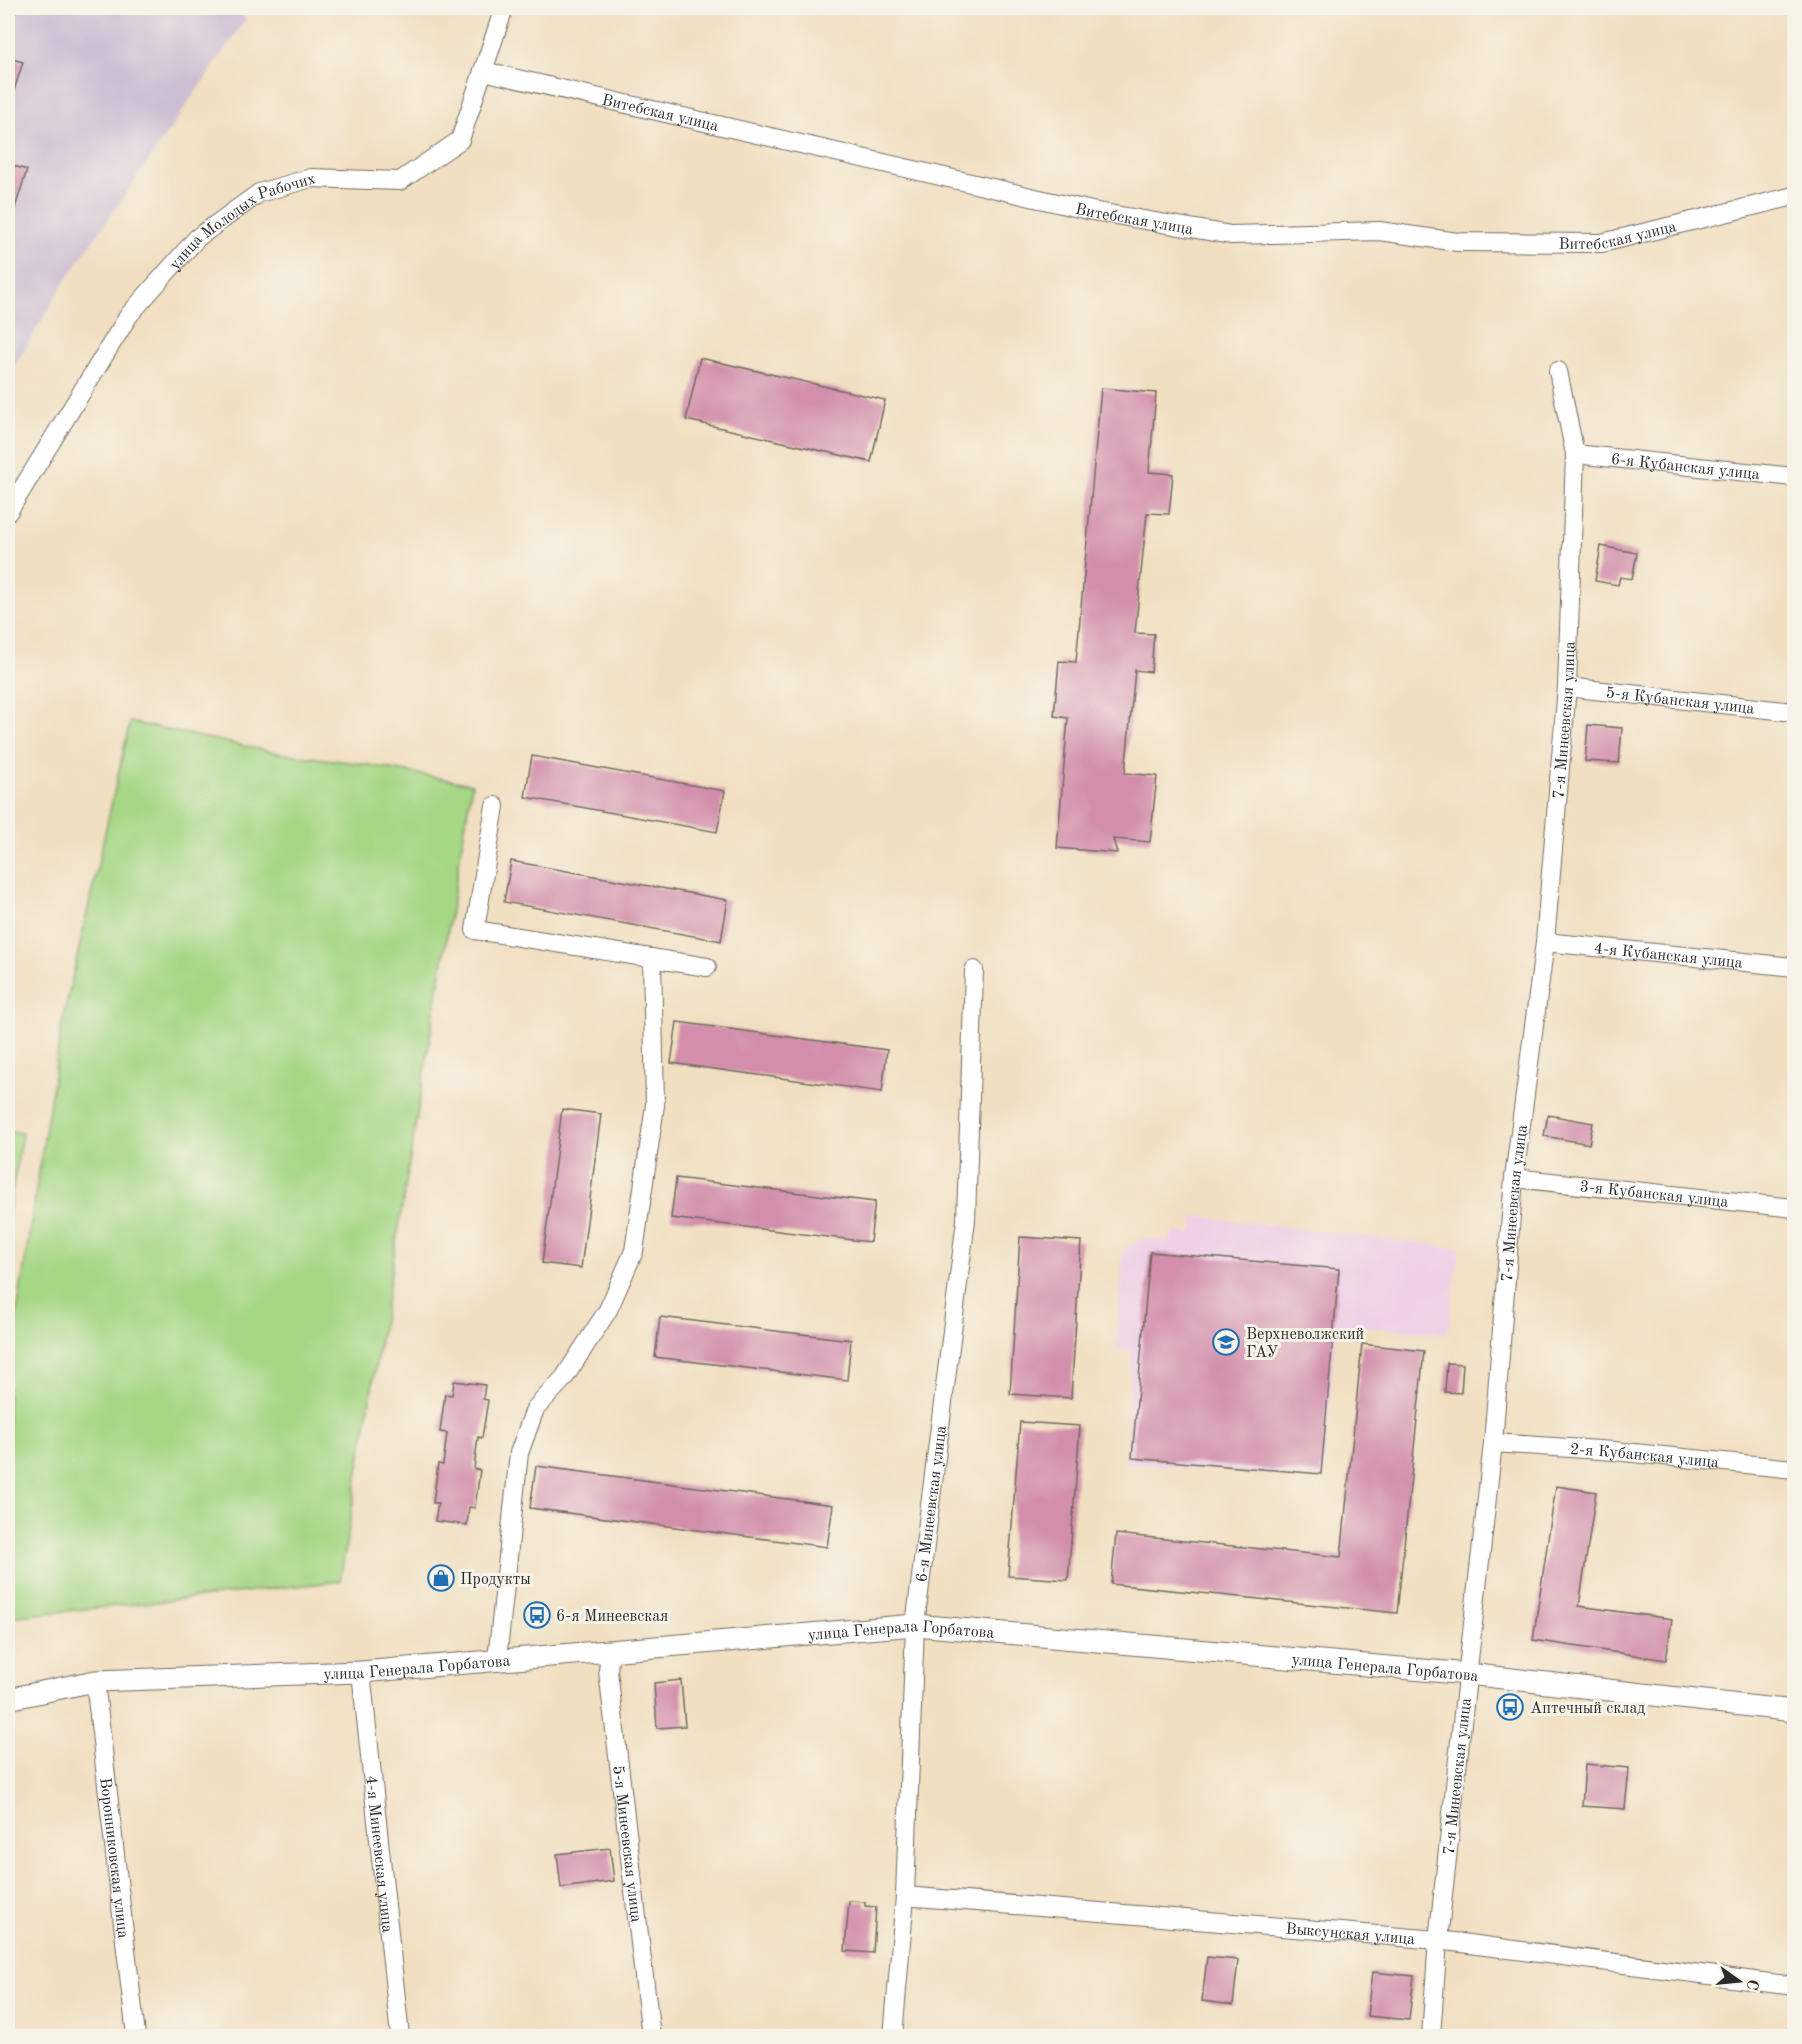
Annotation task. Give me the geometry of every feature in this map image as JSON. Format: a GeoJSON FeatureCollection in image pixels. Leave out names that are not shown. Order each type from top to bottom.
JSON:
{"type":"FeatureCollection","features":[{"type":"Feature","properties":{"kind":"street","name":"улица Молодых Рабочих"},"geometry":{"type":"LineString","coordinates":[[8,512],[129,315],[197,238],[259,193],[311,178],[400,181],[460,140],[504,8]]}},
{"type":"Feature","properties":{"kind":"street","name":"Витебская улица"},"geometry":{"type":"LineString","coordinates":[[483,70],[1092,211],[1231,235],[1379,231],[1458,242],[1602,243],[1794,196]]}},
{"type":"Feature","properties":{"kind":"street","name":"7-я Минеевская улица"},"geometry":{"type":"LineString","coordinates":[[1431,2037],[1438,1940],[1493,1443],[1514,1178],[1545,942],[1567,687],[1575,454],[1558,371]]}},
{"type":"Feature","properties":{"kind":"street","name":"6-я Кубанская улица"},"geometry":{"type":"LineString","coordinates":[[1575,454],[1794,477]]}},
{"type":"Feature","properties":{"kind":"street","name":"5-я Кубанская улица"},"geometry":{"type":"LineString","coordinates":[[1567,687],[1794,712]]}},
{"type":"Feature","properties":{"kind":"street"},"geometry":{"type":"LineString","coordinates":[[495,806],[475,930],[707,967]]}},
{"type":"Feature","properties":{"kind":"street","name":"4-я Кубанская улица"},"geometry":{"type":"LineString","coordinates":[[1545,942],[1794,967]]}},
{"type":"Feature","properties":{"kind":"street"},"geometry":{"type":"LineString","coordinates":[[497,1660],[519,1453],[534,1409],[564,1378],[608,1310],[634,1251],[655,1105],[652,958]]}},
{"type":"Feature","properties":{"kind":"street","name":"6-я Минеевская улица"},"geometry":{"type":"LineString","coordinates":[[893,2037],[905,1896],[915,1625],[966,1220],[974,970]]}},
{"type":"Feature","properties":{"kind":"street","name":"3-я Кубанская улица"},"geometry":{"type":"LineString","coordinates":[[1514,1178],[1794,1208]]}},
{"type":"Feature","properties":{"kind":"street","name":"2-я Кубанская улица"},"geometry":{"type":"LineString","coordinates":[[1493,1443],[1614,1451],[1794,1469]]}},
{"type":"Feature","properties":{"kind":"street","name":"улица Генерала Горбатова"},"geometry":{"type":"LineString","coordinates":[[8,1699],[95,1682],[361,1672],[915,1625],[1468,1674],[1794,1711]]}},
{"type":"Feature","properties":{"kind":"street","name":"5-я Минеевская улица"},"geometry":{"type":"LineString","coordinates":[[610,1650],[608,1671],[651,2037]]}},
{"type":"Feature","properties":{"kind":"street","name":"4-я Минеевская улица"},"geometry":{"type":"LineString","coordinates":[[361,1672],[400,2037]]}},
{"type":"Feature","properties":{"kind":"street","name":"Воронниковская улица"},"geometry":{"type":"LineString","coordinates":[[95,1682],[136,2037]]}},
{"type":"Feature","properties":{"kind":"street","name":"Выксунская улица"},"geometry":{"type":"LineString","coordinates":[[905,1896],[1438,1940],[1794,1986]]}},
{"type":"Feature","properties":{"kind":"shaded area"},"geometry":{"type":"Polygon","coordinates":[[[8,8],[235,8],[246,19],[62,286],[8,378],[8,8]]]}},
{"type":"Feature","properties":{"kind":"shaded area","name":"Верхневолжский ГАУ"},"geometry":{"type":"Polygon","coordinates":[[[1194,1216],[1460,1248],[1447,1334],[1348,1325],[1336,1332],[1323,1478],[1125,1463],[1132,1350],[1117,1349],[1123,1249],[1143,1238],[1169,1241],[1174,1232],[1192,1234],[1194,1216]]]}},
{"type":"Feature","properties":{"kind":"green space"},"geometry":{"type":"Polygon","coordinates":[[[130,722],[278,753],[364,764],[472,784],[340,1581],[8,1617],[8,1371],[62,1024],[130,722]]]}},
{"type":"Feature","properties":{"kind":"green space"},"geometry":{"type":"Polygon","coordinates":[[[8,1131],[22,1133],[8,1219],[8,1131]]]}},
{"type":"Feature","properties":{"kind":"building"},"geometry":{"type":"Polygon","coordinates":[[[8,58],[23,62],[8,109],[8,58]]]}},
{"type":"Feature","properties":{"kind":"building"},"geometry":{"type":"Polygon","coordinates":[[[8,164],[27,170],[8,230],[8,164]]]}},
{"type":"Feature","properties":{"kind":"building"},"geometry":{"type":"Polygon","coordinates":[[[700,358],[885,400],[871,462],[686,420],[700,358]]]}},
{"type":"Feature","properties":{"kind":"building"},"geometry":{"type":"Polygon","coordinates":[[[1101,388],[1156,393],[1149,472],[1173,474],[1169,514],[1147,513],[1135,633],[1154,634],[1151,672],[1135,670],[1125,773],[1157,776],[1150,842],[1113,839],[1117,853],[1057,848],[1068,718],[1054,716],[1059,661],[1076,662],[1101,388]]]}},
{"type":"Feature","properties":{"kind":"building"},"geometry":{"type":"Polygon","coordinates":[[[1601,546],[1637,553],[1632,579],[1620,577],[1618,585],[1595,581],[1601,546]]]}},
{"type":"Feature","properties":{"kind":"building"},"geometry":{"type":"Polygon","coordinates":[[[1588,725],[1622,728],[1619,763],[1585,761],[1588,725]]]}},
{"type":"Feature","properties":{"kind":"building"},"geometry":{"type":"Polygon","coordinates":[[[532,756],[725,791],[717,832],[525,797],[532,756]]]}},
{"type":"Feature","properties":{"kind":"building"},"geometry":{"type":"Polygon","coordinates":[[[511,861],[728,900],[721,941],[504,902],[511,861]]]}},
{"type":"Feature","properties":{"kind":"building"},"geometry":{"type":"Polygon","coordinates":[[[677,1022],[887,1050],[882,1092],[671,1063],[677,1022]]]}},
{"type":"Feature","properties":{"kind":"building"},"geometry":{"type":"Polygon","coordinates":[[[562,1109],[601,1114],[581,1268],[542,1263],[562,1109]]]}},
{"type":"Feature","properties":{"kind":"building"},"geometry":{"type":"Polygon","coordinates":[[[1548,1115],[1593,1123],[1589,1144],[1544,1136],[1548,1115]]]}},
{"type":"Feature","properties":{"kind":"building"},"geometry":{"type":"Polygon","coordinates":[[[676,1178],[875,1202],[870,1242],[671,1218],[676,1178]]]}},
{"type":"Feature","properties":{"kind":"building"},"geometry":{"type":"Polygon","coordinates":[[[1020,1237],[1081,1241],[1071,1398],[1010,1394],[1020,1237]]]}},
{"type":"Feature","properties":{"kind":"building","name":"Верхневолжский ГАУ"},"geometry":{"type":"Polygon","coordinates":[[[1150,1252],[1339,1269],[1321,1474],[1132,1458],[1150,1252]]]}},
{"type":"Feature","properties":{"kind":"building"},"geometry":{"type":"Polygon","coordinates":[[[660,1317],[851,1340],[847,1380],[655,1357],[660,1317]]]}},
{"type":"Feature","properties":{"kind":"building"},"geometry":{"type":"Polygon","coordinates":[[[1362,1344],[1424,1351],[1397,1613],[1111,1584],[1116,1534],[1341,1557],[1362,1344]]]}},
{"type":"Feature","properties":{"kind":"building"},"geometry":{"type":"Polygon","coordinates":[[[1447,1363],[1463,1364],[1461,1393],[1445,1392],[1447,1363]]]}},
{"type":"Feature","properties":{"kind":"building"},"geometry":{"type":"Polygon","coordinates":[[[454,1381],[485,1385],[483,1399],[488,1400],[482,1438],[478,1437],[474,1469],[480,1470],[475,1508],[469,1507],[467,1525],[435,1521],[438,1503],[433,1503],[438,1464],[443,1465],[447,1433],[440,1432],[445,1394],[452,1395],[454,1381]]]}},
{"type":"Feature","properties":{"kind":"building"},"geometry":{"type":"Polygon","coordinates":[[[1020,1422],[1080,1426],[1068,1580],[1008,1576],[1020,1422]]]}},
{"type":"Feature","properties":{"kind":"building"},"geometry":{"type":"Polygon","coordinates":[[[536,1466],[833,1505],[827,1547],[530,1508],[536,1466]]]}},
{"type":"Feature","properties":{"kind":"building"},"geometry":{"type":"Polygon","coordinates":[[[1556,1486],[1596,1492],[1579,1606],[1672,1619],[1666,1660],[1533,1640],[1556,1486]]]}},
{"type":"Feature","properties":{"kind":"building","name":"Продукты"},"geometry":{"type":"Polygon","coordinates":[[[433,1571],[451,1573],[450,1585],[432,1584],[433,1571]]]}},
{"type":"Feature","properties":{"kind":"building"},"geometry":{"type":"Polygon","coordinates":[[[681,1680],[685,1726],[657,1728],[654,1683],[681,1680]]]}},
{"type":"Feature","properties":{"kind":"building"},"geometry":{"type":"Polygon","coordinates":[[[1585,1764],[1629,1768],[1625,1809],[1582,1806],[1585,1764]]]}},
{"type":"Feature","properties":{"kind":"building"},"geometry":{"type":"Polygon","coordinates":[[[610,1848],[614,1881],[561,1888],[557,1854],[610,1848]]]}},
{"type":"Feature","properties":{"kind":"building"},"geometry":{"type":"Polygon","coordinates":[[[849,1901],[865,1902],[865,1906],[876,1907],[873,1953],[845,1951],[849,1901]]]}},
{"type":"Feature","properties":{"kind":"building"},"geometry":{"type":"Polygon","coordinates":[[[1207,1957],[1238,1960],[1233,2005],[1202,2001],[1207,1957]]]}},
{"type":"Feature","properties":{"kind":"building"},"geometry":{"type":"Polygon","coordinates":[[[1372,1972],[1414,1976],[1409,2020],[1367,2016],[1372,1972]]]}},
{"type":"Feature","properties":{"kind":"place","name":"Верхневолжский ГАУ"},"geometry":{"type":"Point","coordinates":[1226,1342]}},
{"type":"Feature","properties":{"kind":"place","name":"Продукты"},"geometry":{"type":"Point","coordinates":[441,1578]}},
{"type":"Feature","properties":{"kind":"place","name":"6-я Минеевская"},"geometry":{"type":"Point","coordinates":[537,1615]}},
{"type":"Feature","properties":{"kind":"place","name":"Аптечный склад"},"geometry":{"type":"Point","coordinates":[1510,1707]}}]}
